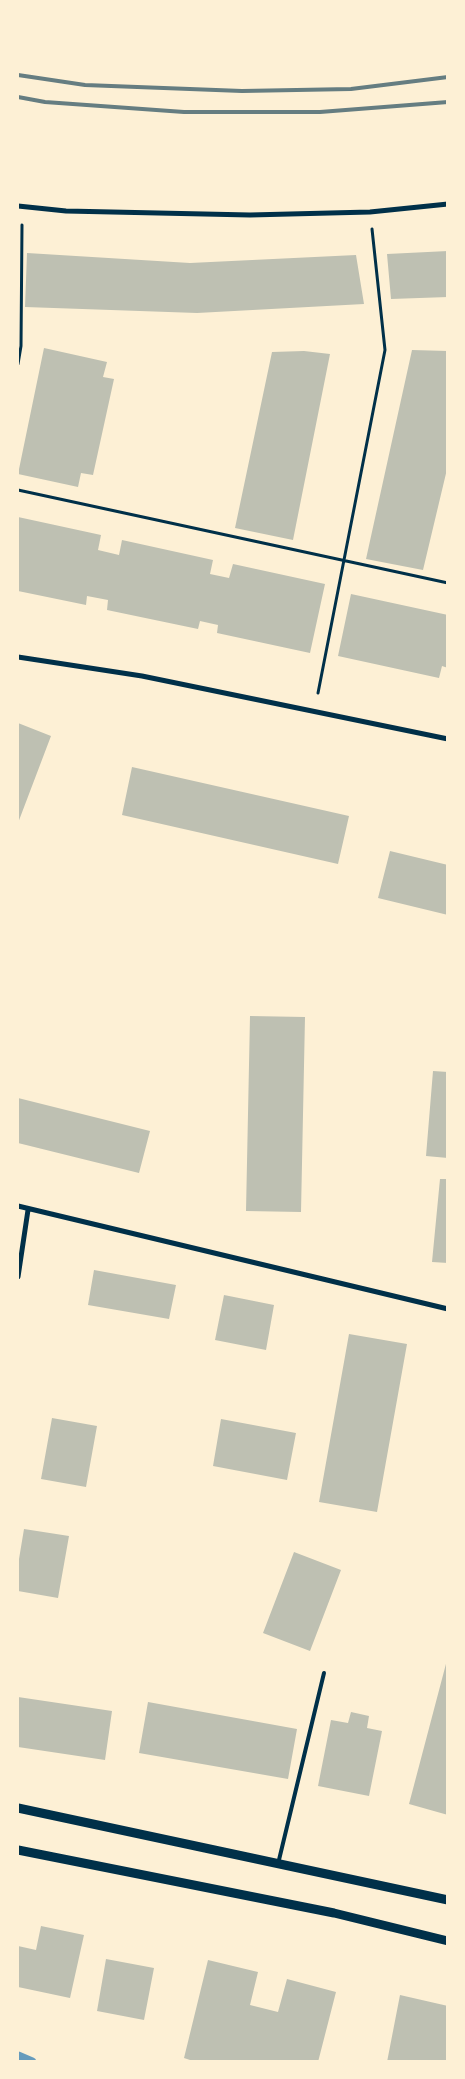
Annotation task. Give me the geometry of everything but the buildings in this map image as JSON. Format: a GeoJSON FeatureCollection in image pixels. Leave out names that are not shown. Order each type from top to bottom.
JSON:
{"type":"FeatureCollection","features":[{"type":"Feature","properties":{"kind":"street"},"geometry":{"type":"LineString","coordinates":[[20,207],[105,213],[250,216],[370,212],[448,204]]}},
{"type":"Feature","properties":{"kind":"street"},"geometry":{"type":"LineString","coordinates":[[18,658],[142,676],[448,739]]}},
{"type":"Feature","properties":{"kind":"street"},"geometry":{"type":"LineString","coordinates":[[18,1206],[28,1210],[448,1309]]}},
{"type":"Feature","properties":{"kind":"street"},"geometry":{"type":"LineString","coordinates":[[18,1277],[28,1210]]}},
{"type":"Feature","properties":{"kind":"street"},"geometry":{"type":"LineString","coordinates":[[18,1808],[448,1900]]}},
{"type":"Feature","properties":{"kind":"street"},"geometry":{"type":"LineString","coordinates":[[18,1850],[334,1913],[448,1942]]}},
{"type":"Feature","properties":{"kind":"lane"},"geometry":{"type":"LineString","coordinates":[[278,1864],[324,1673]]}},
{"type":"Feature","properties":{"kind":"path"},"geometry":{"type":"LineString","coordinates":[[18,364],[21,346],[20,207]]}},
{"type":"Feature","properties":{"kind":"path"},"geometry":{"type":"LineString","coordinates":[[314,711],[385,350],[370,212]]}},
{"type":"Feature","properties":{"kind":"path"},"geometry":{"type":"LineString","coordinates":[[18,490],[448,583]]}},
{"type":"Feature","properties":{"kind":"waterway"},"geometry":{"type":"LineString","coordinates":[[18,2056],[32,2062]]}},
{"type":"Feature","properties":{"kind":"railway"},"geometry":{"type":"LineString","coordinates":[[18,75],[85,85],[242,91],[351,89],[448,77]]}},
{"type":"Feature","properties":{"kind":"railway"},"geometry":{"type":"LineString","coordinates":[[18,97],[45,102],[184,112],[320,112],[448,102]]}}]}
